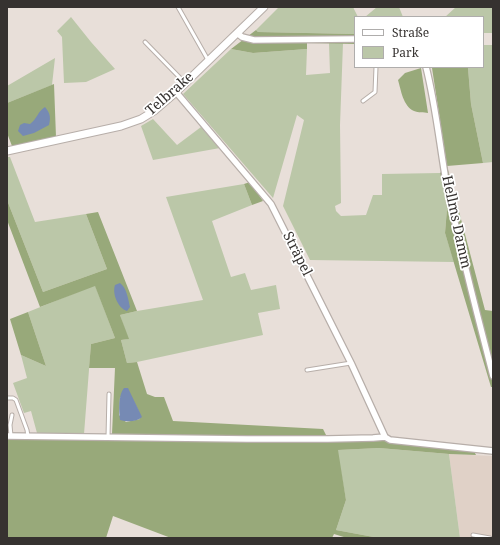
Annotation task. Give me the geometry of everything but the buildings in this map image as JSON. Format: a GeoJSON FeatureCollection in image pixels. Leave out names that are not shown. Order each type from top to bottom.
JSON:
{"type":"FeatureCollection","features":[{"type":"Feature","properties":{"kind":"street","name":"Telbrake"},"geometry":{"type":"LineString","coordinates":[[7,151],[131,123],[154,111],[176,92],[264,7]]}},
{"type":"Feature","properties":{"kind":"street"},"geometry":{"type":"LineString","coordinates":[[237,33],[242,38],[254,40],[354,39]]}},
{"type":"Feature","properties":{"kind":"street","name":"Hellms Damm"},"geometry":{"type":"LineString","coordinates":[[426,68],[445,175],[461,251],[493,376]]}},
{"type":"Feature","properties":{"kind":"street","name":"Sträpel"},"geometry":{"type":"LineString","coordinates":[[176,92],[268,199],[351,363],[385,437]]}},
{"type":"Feature","properties":{"kind":"street"},"geometry":{"type":"LineString","coordinates":[[9,436],[328,439],[385,437],[390,440],[493,451]]}},
{"type":"Feature","properties":{"kind":"lane"},"geometry":{"type":"LineString","coordinates":[[178,7],[208,60]]}},
{"type":"Feature","properties":{"kind":"lane"},"geometry":{"type":"LineString","coordinates":[[145,42],[185,83]]}},
{"type":"Feature","properties":{"kind":"lane"},"geometry":{"type":"LineString","coordinates":[[362,100],[375,92],[376,68]]}},
{"type":"Feature","properties":{"kind":"lane"},"geometry":{"type":"LineString","coordinates":[[308,370],[351,363]]}},
{"type":"Feature","properties":{"kind":"lane"},"geometry":{"type":"LineString","coordinates":[[108,437],[109,394]]}},
{"type":"Feature","properties":{"kind":"lane"},"geometry":{"type":"LineString","coordinates":[[8,398],[14,398],[16,400],[28,436]]}},
{"type":"Feature","properties":{"kind":"lane"},"geometry":{"type":"LineString","coordinates":[[9,436],[12,415]]}},
{"type":"Feature","properties":{"kind":"lane"},"geometry":{"type":"LineString","coordinates":[[473,535],[490,538]]}},
{"type":"Feature","properties":{"kind":"shaded area"},"geometry":{"type":"Polygon","coordinates":[[[449,454],[493,456],[493,538],[460,538],[449,454]]]}},
{"type":"Feature","properties":{"kind":"green space"},"geometry":{"type":"Polygon","coordinates":[[[279,7],[353,7],[358,16],[354,16],[354,34],[258,32],[256,30],[279,7]]]}},
{"type":"Feature","properties":{"kind":"green space"},"geometry":{"type":"Polygon","coordinates":[[[377,7],[399,7],[403,16],[366,16],[377,7]]]}},
{"type":"Feature","properties":{"kind":"green space"},"geometry":{"type":"Polygon","coordinates":[[[456,7],[493,7],[493,33],[484,33],[484,16],[446,16],[456,7]]]}},
{"type":"Feature","properties":{"kind":"green space"},"geometry":{"type":"Polygon","coordinates":[[[71,17],[115,69],[86,82],[64,83],[62,37],[57,31],[71,17]]]}},
{"type":"Feature","properties":{"kind":"green space"},"geometry":{"type":"Polygon","coordinates":[[[256,30],[258,32],[354,34],[354,44],[307,43],[307,49],[253,53],[231,49],[256,30]]]}},
{"type":"Feature","properties":{"kind":"green space"},"geometry":{"type":"Polygon","coordinates":[[[329,43],[343,43],[340,125],[341,203],[335,206],[336,211],[341,216],[366,215],[373,195],[382,195],[382,174],[440,173],[447,209],[445,233],[454,262],[310,260],[283,206],[304,120],[297,115],[273,198],[183,94],[231,49],[253,53],[307,49],[306,75],[330,73],[329,43]]]}},
{"type":"Feature","properties":{"kind":"green space"},"geometry":{"type":"Polygon","coordinates":[[[484,45],[493,45],[493,162],[483,163],[471,104],[468,68],[484,68],[484,45]]]}},
{"type":"Feature","properties":{"kind":"green space"},"geometry":{"type":"Polygon","coordinates":[[[55,58],[52,85],[7,103],[7,86],[55,58]]]}},
{"type":"Feature","properties":{"kind":"green space"},"geometry":{"type":"Polygon","coordinates":[[[421,68],[428,113],[416,112],[410,109],[405,102],[398,80],[405,73],[421,68]]]}},
{"type":"Feature","properties":{"kind":"green space"},"geometry":{"type":"Polygon","coordinates":[[[432,68],[468,68],[471,104],[483,163],[447,166],[432,68]]]}},
{"type":"Feature","properties":{"kind":"green space"},"geometry":{"type":"Polygon","coordinates":[[[54,84],[56,137],[12,146],[7,133],[7,103],[54,84]]]}},
{"type":"Feature","properties":{"kind":"green space"},"geometry":{"type":"Polygon","coordinates":[[[153,119],[177,145],[201,127],[220,148],[153,160],[141,126],[153,119]]]}},
{"type":"Feature","properties":{"kind":"green space"},"geometry":{"type":"Polygon","coordinates":[[[7,157],[10,157],[35,222],[86,214],[107,269],[43,292],[7,200],[7,157]]]}},
{"type":"Feature","properties":{"kind":"green space"},"geometry":{"type":"Polygon","coordinates":[[[447,166],[485,310],[493,311],[493,387],[491,387],[445,233],[447,209],[440,173],[447,166]]]}},
{"type":"Feature","properties":{"kind":"green space"},"geometry":{"type":"Polygon","coordinates":[[[250,182],[263,201],[252,205],[244,184],[250,182]]]}},
{"type":"Feature","properties":{"kind":"green space"},"geometry":{"type":"Polygon","coordinates":[[[244,184],[252,205],[212,221],[231,277],[245,273],[251,290],[276,285],[280,309],[258,313],[263,335],[127,363],[121,340],[128,339],[120,315],[203,300],[166,197],[244,184]]]}},
{"type":"Feature","properties":{"kind":"green space"},"geometry":{"type":"Polygon","coordinates":[[[7,200],[43,292],[107,269],[86,214],[98,212],[137,311],[120,315],[129,339],[121,340],[127,363],[137,362],[147,394],[155,397],[164,397],[173,421],[323,429],[327,437],[112,434],[115,368],[89,368],[91,344],[115,338],[95,286],[40,307],[7,220],[7,200]],[[120,397],[119,415],[126,422],[140,419],[138,410],[133,400],[120,397]]]}},
{"type":"Feature","properties":{"kind":"green space"},"geometry":{"type":"Polygon","coordinates":[[[95,285],[115,338],[91,344],[84,434],[37,433],[31,411],[24,413],[13,383],[27,378],[21,355],[46,366],[28,312],[95,285]]]}},
{"type":"Feature","properties":{"kind":"green space"},"geometry":{"type":"Polygon","coordinates":[[[28,312],[46,366],[21,355],[10,319],[28,312]]]}},
{"type":"Feature","properties":{"kind":"green space"},"geometry":{"type":"Polygon","coordinates":[[[7,439],[385,441],[473,449],[476,455],[379,448],[338,450],[346,500],[336,530],[379,538],[347,538],[334,534],[332,538],[171,538],[113,516],[106,538],[7,538],[7,439]]]}},
{"type":"Feature","properties":{"kind":"green space"},"geometry":{"type":"Polygon","coordinates":[[[379,448],[449,454],[460,538],[379,538],[336,530],[346,500],[337,450],[379,448]]]}},
{"type":"Feature","properties":{"kind":"water"},"geometry":{"type":"Polygon","coordinates":[[[45,107],[50,115],[49,125],[34,133],[23,136],[18,131],[20,125],[24,123],[30,124],[45,107]]]}},
{"type":"Feature","properties":{"kind":"water"},"geometry":{"type":"Polygon","coordinates":[[[120,283],[126,291],[128,297],[130,307],[127,311],[118,304],[114,292],[115,285],[120,283]]]}},
{"type":"Feature","properties":{"kind":"water"},"geometry":{"type":"Polygon","coordinates":[[[124,388],[128,388],[142,417],[135,421],[120,420],[120,399],[124,388]]]}}]}
